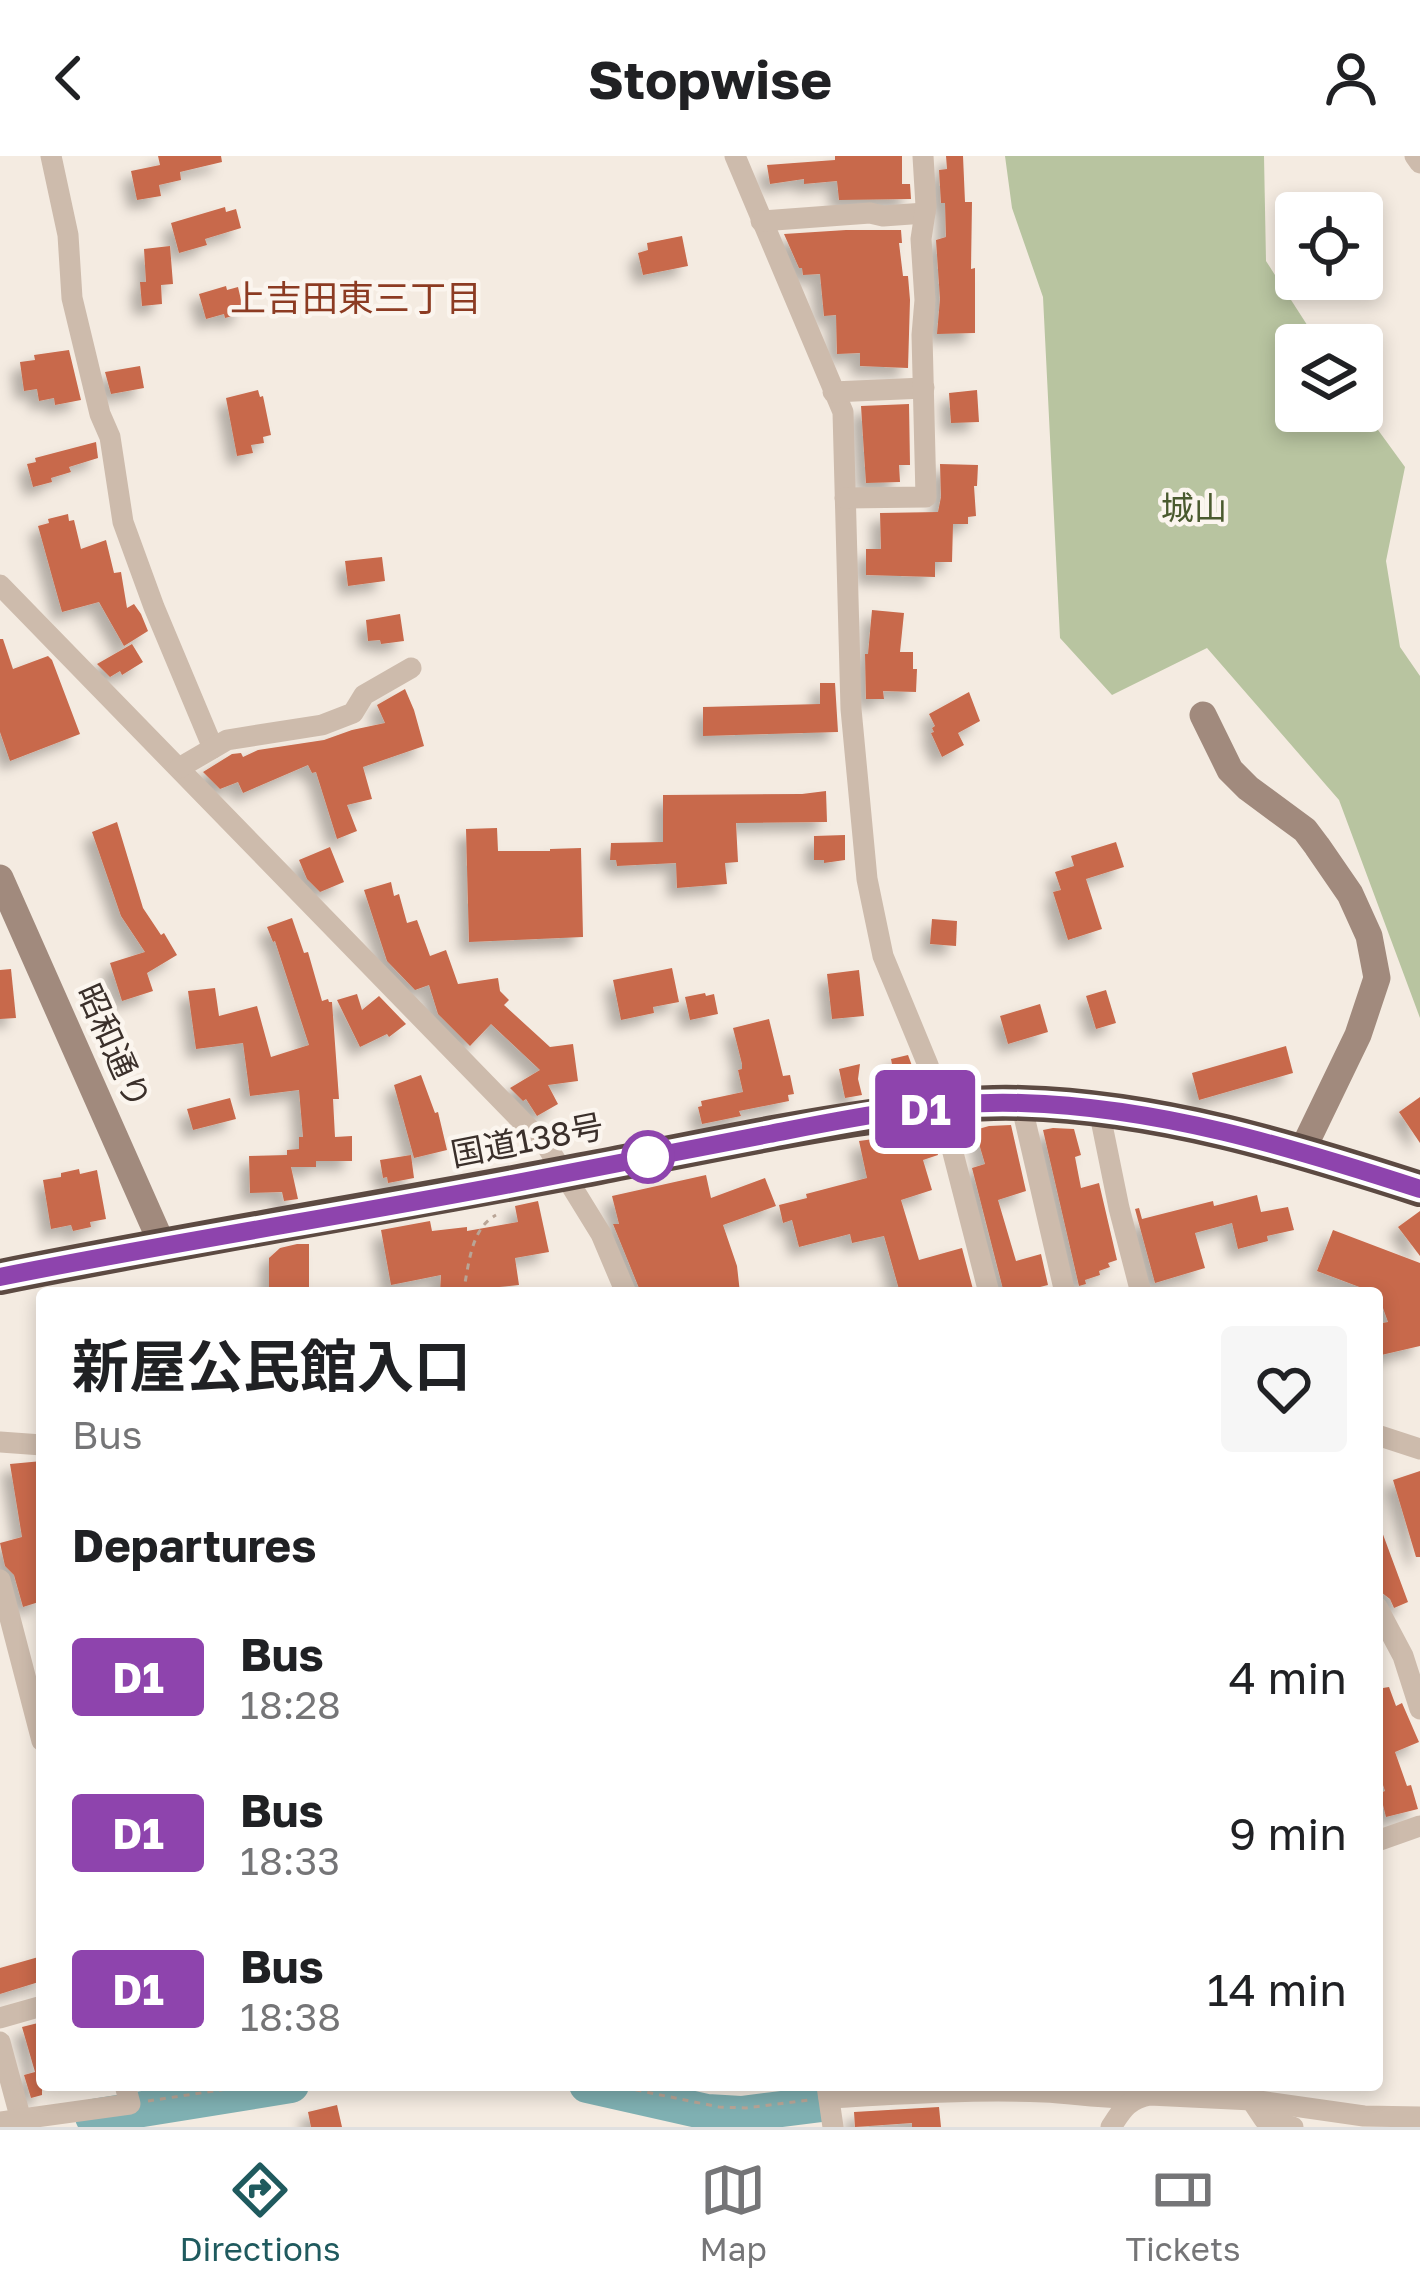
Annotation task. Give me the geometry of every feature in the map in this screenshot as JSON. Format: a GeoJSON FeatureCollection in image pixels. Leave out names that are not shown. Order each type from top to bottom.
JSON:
{"type":"FeatureCollection","features":[{"type":"Feature","properties":{"kind":"highway","name":"国道138号"},"geometry":{"type":"LineString","coordinates":[[0,1277],[941,1106],[1021,1103],[1169,1118],[1302,1150],[1420,1189]]}},
{"type":"Feature","properties":{"kind":"street"},"geometry":{"type":"LineString","coordinates":[[51,156],[68,235],[72,298],[110,437],[123,522],[213,748]]}},
{"type":"Feature","properties":{"kind":"street"},"geometry":{"type":"LineString","coordinates":[[735,156],[843,412],[851,709],[866,878],[884,956],[941,1106],[986,1287]]}},
{"type":"Feature","properties":{"kind":"street"},"geometry":{"type":"LineString","coordinates":[[845,498],[926,497],[923,156]]}},
{"type":"Feature","properties":{"kind":"street"},"geometry":{"type":"LineString","coordinates":[[761,221],[925,213]]}},
{"type":"Feature","properties":{"kind":"street"},"geometry":{"type":"LineString","coordinates":[[833,392],[924,388]]}},
{"type":"Feature","properties":{"kind":"street"},"geometry":{"type":"LineString","coordinates":[[0,585],[548,1148],[602,1234],[624,1287]]}},
{"type":"Feature","properties":{"kind":"street"},"geometry":{"type":"LineString","coordinates":[[179,768],[227,740],[322,725],[353,712],[364,695],[411,668]]}},
{"type":"Feature","properties":{"kind":"street"},"geometry":{"type":"LineString","coordinates":[[1203,716],[1230,770],[1305,830],[1350,894],[1369,936],[1377,978],[1358,1035],[1302,1150]]}},
{"type":"Feature","properties":{"kind":"street","name":"昭和通り"},"geometry":{"type":"LineString","coordinates":[[0,878],[162,1244]]}},
{"type":"Feature","properties":{"kind":"street"},"geometry":{"type":"LineString","coordinates":[[1021,1103],[1064,1287]]}},
{"type":"Feature","properties":{"kind":"street"},"geometry":{"type":"LineString","coordinates":[[1099,1110],[1139,1287]]}},
{"type":"Feature","properties":{"kind":"street"},"geometry":{"type":"LineString","coordinates":[[1383,1437],[1420,1450]]}},
{"type":"Feature","properties":{"kind":"street"},"geometry":{"type":"LineString","coordinates":[[0,1442],[36,1444]]}},
{"type":"Feature","properties":{"kind":"street"},"geometry":{"type":"LineString","coordinates":[[0,1580],[36,1719]]}},
{"type":"Feature","properties":{"kind":"street"},"geometry":{"type":"LineString","coordinates":[[1383,1618],[1403,1656],[1420,1709]]}},
{"type":"Feature","properties":{"kind":"street"},"geometry":{"type":"LineString","coordinates":[[1383,1833],[1420,1826]]}},
{"type":"Feature","properties":{"kind":"street"},"geometry":{"type":"LineString","coordinates":[[0,2018],[36,2008]]}},
{"type":"Feature","properties":{"kind":"street"},"geometry":{"type":"LineString","coordinates":[[0,2042],[10,2121],[127,2095]]}},
{"type":"Feature","properties":{"kind":"street"},"geometry":{"type":"LineString","coordinates":[[833,2127],[828,2091],[963,2091]]}},
{"type":"Feature","properties":{"kind":"street"},"geometry":{"type":"LineString","coordinates":[[1063,2091],[1112,2099],[1246,2093],[1364,2116],[1420,2117]]}},
{"type":"Feature","properties":{"kind":"street"},"geometry":{"type":"LineString","coordinates":[[1246,2093],[1264,2119],[1293,2127]]}},
{"type":"Feature","properties":{"kind":"street"},"geometry":{"type":"LineString","coordinates":[[1111,2127],[1126,2104],[1136,2098]]}},
{"type":"Feature","properties":{"kind":"path"},"geometry":{"type":"LineString","coordinates":[[464,1287],[477,1234],[484,1222],[503,1211],[501,1186]]}},
{"type":"Feature","properties":{"kind":"path"},"geometry":{"type":"LineString","coordinates":[[127,2095],[177,2091]]}},
{"type":"Feature","properties":{"kind":"path"},"geometry":{"type":"LineString","coordinates":[[642,2091],[746,2108],[828,2091]]}},
{"type":"Feature","properties":{"kind":"green space","name":"城山"},"geometry":{"type":"Polygon","coordinates":[[[1005,156],[1264,156],[1266,261],[1275,275],[1275,300],[1291,300],[1306,324],[1275,324],[1275,432],[1379,432],[1405,467],[1386,561],[1400,647],[1420,676],[1420,1018],[1339,800],[1207,648],[1112,695],[1060,638],[1043,297],[1012,208],[1005,156]]]}},
{"type":"Feature","properties":{"kind":"building"},"geometry":{"type":"Polygon","coordinates":[[[158,156],[221,156],[222,162],[180,172],[181,180],[159,185],[161,196],[137,200],[131,171],[160,165],[158,156]]]}},
{"type":"Feature","properties":{"kind":"building"},"geometry":{"type":"Polygon","coordinates":[[[835,156],[902,156],[902,184],[910,184],[911,199],[839,200],[837,181],[770,184],[767,165],[835,160],[835,156]]]}},
{"type":"Feature","properties":{"kind":"building"},"geometry":{"type":"Polygon","coordinates":[[[946,156],[963,156],[965,202],[972,202],[975,333],[937,334],[936,240],[946,237],[939,170],[947,169],[946,156]]]}},
{"type":"Feature","properties":{"kind":"building"},"geometry":{"type":"Polygon","coordinates":[[[225,207],[226,212],[236,209],[241,228],[179,253],[171,223],[225,207]]]}},
{"type":"Feature","properties":{"kind":"building"},"geometry":{"type":"Polygon","coordinates":[[[901,230],[903,276],[908,276],[910,300],[908,368],[860,366],[860,353],[837,354],[836,315],[824,316],[820,274],[803,275],[784,234],[901,230]]]}},
{"type":"Feature","properties":{"kind":"building"},"geometry":{"type":"Polygon","coordinates":[[[682,236],[688,266],[643,275],[638,253],[648,250],[647,243],[682,236]]]}},
{"type":"Feature","properties":{"kind":"building"},"geometry":{"type":"Polygon","coordinates":[[[170,246],[173,284],[161,285],[162,304],[142,306],[144,249],[170,246]]]}},
{"type":"Feature","properties":{"kind":"building"},"geometry":{"type":"Polygon","coordinates":[[[226,286],[227,290],[238,287],[244,313],[206,319],[199,294],[226,286]]]}},
{"type":"Feature","properties":{"kind":"building"},"geometry":{"type":"Polygon","coordinates":[[[69,350],[81,400],[55,405],[54,398],[39,401],[37,389],[24,391],[20,362],[69,350]]]}},
{"type":"Feature","properties":{"kind":"building"},"geometry":{"type":"Polygon","coordinates":[[[140,366],[144,388],[111,394],[105,372],[140,366]]]}},
{"type":"Feature","properties":{"kind":"building"},"geometry":{"type":"Polygon","coordinates":[[[258,390],[271,435],[263,437],[264,443],[251,445],[253,453],[237,456],[226,398],[258,390]]]}},
{"type":"Feature","properties":{"kind":"building"},"geometry":{"type":"Polygon","coordinates":[[[977,390],[979,422],[951,423],[949,393],[977,390]]]}},
{"type":"Feature","properties":{"kind":"building"},"geometry":{"type":"Polygon","coordinates":[[[909,404],[910,465],[899,465],[900,482],[866,483],[861,406],[909,404]]]}},
{"type":"Feature","properties":{"kind":"building"},"geometry":{"type":"Polygon","coordinates":[[[96,442],[98,458],[33,487],[27,464],[36,462],[35,458],[96,442]]]}},
{"type":"Feature","properties":{"kind":"building"},"geometry":{"type":"Polygon","coordinates":[[[940,464],[978,465],[976,516],[968,517],[968,524],[953,524],[952,562],[935,562],[935,577],[866,575],[866,549],[881,549],[880,513],[938,512],[940,464]]]}},
{"type":"Feature","properties":{"kind":"building"},"geometry":{"type":"Polygon","coordinates":[[[68,514],[81,549],[106,540],[114,573],[121,572],[127,608],[134,604],[141,614],[148,631],[124,646],[99,602],[62,612],[38,526],[68,514]]]}},
{"type":"Feature","properties":{"kind":"building"},"geometry":{"type":"Polygon","coordinates":[[[382,557],[385,581],[348,586],[345,561],[382,557]]]}},
{"type":"Feature","properties":{"kind":"building"},"geometry":{"type":"Polygon","coordinates":[[[872,610],[904,613],[900,652],[913,652],[916,692],[883,691],[884,699],[866,699],[865,654],[872,610]]]}},
{"type":"Feature","properties":{"kind":"building"},"geometry":{"type":"Polygon","coordinates":[[[400,614],[404,641],[368,641],[366,620],[400,614]]]}},
{"type":"Feature","properties":{"kind":"building"},"geometry":{"type":"Polygon","coordinates":[[[0,639],[13,669],[48,656],[52,660],[80,734],[10,761],[0,732],[0,639]]]}},
{"type":"Feature","properties":{"kind":"building"},"geometry":{"type":"Polygon","coordinates":[[[132,644],[143,662],[122,675],[120,671],[110,677],[97,664],[132,644]]]}},
{"type":"Feature","properties":{"kind":"building"},"geometry":{"type":"Polygon","coordinates":[[[820,683],[835,683],[838,732],[703,736],[703,707],[820,704],[820,683]]]}},
{"type":"Feature","properties":{"kind":"building"},"geometry":{"type":"Polygon","coordinates":[[[405,689],[424,746],[363,767],[372,799],[347,805],[357,831],[337,839],[316,772],[308,765],[243,793],[238,782],[220,789],[203,772],[232,754],[243,757],[385,723],[377,705],[405,689]]]}},
{"type":"Feature","properties":{"kind":"building"},"geometry":{"type":"Polygon","coordinates":[[[969,692],[980,721],[958,733],[964,745],[942,757],[929,714],[969,692]]]}},
{"type":"Feature","properties":{"kind":"building"},"geometry":{"type":"Polygon","coordinates":[[[826,791],[827,822],[736,823],[738,862],[725,863],[727,884],[677,888],[676,863],[617,866],[616,860],[610,860],[611,843],[663,842],[663,795],[826,791]]]}},
{"type":"Feature","properties":{"kind":"building"},"geometry":{"type":"Polygon","coordinates":[[[117,822],[143,908],[177,955],[147,973],[153,991],[122,1001],[110,963],[145,952],[121,916],[92,832],[117,822]]]}},
{"type":"Feature","properties":{"kind":"building"},"geometry":{"type":"Polygon","coordinates":[[[497,828],[498,851],[581,848],[583,937],[469,942],[466,829],[497,828]]]}},
{"type":"Feature","properties":{"kind":"building"},"geometry":{"type":"Polygon","coordinates":[[[845,835],[845,860],[814,860],[814,836],[845,835]]]}},
{"type":"Feature","properties":{"kind":"building"},"geometry":{"type":"Polygon","coordinates":[[[1116,842],[1124,867],[1086,879],[1102,929],[1068,940],[1053,892],[1061,890],[1055,872],[1074,866],[1071,856],[1116,842]]]}},
{"type":"Feature","properties":{"kind":"building"},"geometry":{"type":"Polygon","coordinates":[[[330,847],[344,882],[320,892],[307,879],[299,860],[330,847]]]}},
{"type":"Feature","properties":{"kind":"building"},"geometry":{"type":"Polygon","coordinates":[[[391,882],[407,923],[417,920],[430,956],[446,950],[458,984],[498,978],[500,991],[509,1000],[504,1005],[550,1047],[573,1044],[578,1081],[548,1085],[558,1104],[537,1116],[526,1099],[510,1088],[540,1070],[491,1024],[470,1046],[438,1014],[429,985],[415,990],[387,961],[364,890],[391,882]]]}},
{"type":"Feature","properties":{"kind":"building"},"geometry":{"type":"Polygon","coordinates":[[[292,918],[322,1001],[332,1002],[339,1099],[333,1099],[335,1137],[352,1136],[352,1161],[291,1167],[298,1199],[284,1201],[282,1192],[250,1193],[249,1156],[287,1155],[287,1150],[299,1149],[299,1137],[303,1137],[299,1090],[250,1096],[243,1043],[196,1049],[188,991],[215,988],[219,1016],[257,1006],[271,1057],[309,1045],[267,927],[292,918]]]}},
{"type":"Feature","properties":{"kind":"building"},"geometry":{"type":"Polygon","coordinates":[[[932,919],[957,921],[956,946],[930,944],[932,919]]]}},
{"type":"Feature","properties":{"kind":"building"},"geometry":{"type":"Polygon","coordinates":[[[672,968],[679,1002],[621,1020],[613,980],[672,968]]]}},
{"type":"Feature","properties":{"kind":"building"},"geometry":{"type":"Polygon","coordinates":[[[11,969],[16,1018],[0,1019],[0,970],[11,969]]]}},
{"type":"Feature","properties":{"kind":"building"},"geometry":{"type":"Polygon","coordinates":[[[859,970],[864,1016],[832,1019],[827,974],[859,970]]]}},
{"type":"Feature","properties":{"kind":"building"},"geometry":{"type":"Polygon","coordinates":[[[1106,990],[1116,1023],[1096,1029],[1086,996],[1106,990]]]}},
{"type":"Feature","properties":{"kind":"building"},"geometry":{"type":"Polygon","coordinates":[[[357,994],[362,1010],[379,996],[406,1024],[389,1037],[360,1047],[337,1000],[357,994]]]}},
{"type":"Feature","properties":{"kind":"building"},"geometry":{"type":"Polygon","coordinates":[[[714,994],[718,1014],[690,1020],[685,997],[714,994]]]}},
{"type":"Feature","properties":{"kind":"building"},"geometry":{"type":"Polygon","coordinates":[[[1040,1004],[1048,1032],[1008,1044],[1000,1016],[1040,1004]]]}},
{"type":"Feature","properties":{"kind":"building"},"geometry":{"type":"Polygon","coordinates":[[[769,1019],[783,1076],[790,1075],[794,1094],[788,1095],[789,1101],[702,1124],[701,1101],[743,1092],[733,1028],[769,1019]]]}},
{"type":"Feature","properties":{"kind":"building"},"geometry":{"type":"Polygon","coordinates":[[[1286,1046],[1293,1073],[1199,1100],[1192,1073],[1286,1046]]]}},
{"type":"Feature","properties":{"kind":"building"},"geometry":{"type":"Polygon","coordinates":[[[908,1055],[918,1082],[896,1086],[891,1059],[908,1055]]]}},
{"type":"Feature","properties":{"kind":"building"},"geometry":{"type":"Polygon","coordinates":[[[860,1064],[862,1095],[845,1098],[839,1069],[860,1064]]]}},
{"type":"Feature","properties":{"kind":"building"},"geometry":{"type":"Polygon","coordinates":[[[421,1075],[438,1112],[447,1150],[414,1158],[394,1085],[421,1075]]]}},
{"type":"Feature","properties":{"kind":"building"},"geometry":{"type":"Polygon","coordinates":[[[1420,1097],[1420,1143],[1399,1112],[1420,1097]]]}},
{"type":"Feature","properties":{"kind":"building"},"geometry":{"type":"Polygon","coordinates":[[[230,1098],[236,1119],[193,1130],[187,1109],[230,1098]]]}},
{"type":"Feature","properties":{"kind":"building"},"geometry":{"type":"Polygon","coordinates":[[[1011,1125],[1026,1191],[998,1200],[1016,1261],[1041,1254],[1048,1285],[1002,1287],[972,1168],[985,1164],[975,1130],[1011,1125]]]}},
{"type":"Feature","properties":{"kind":"building"},"geometry":{"type":"Polygon","coordinates":[[[1074,1129],[1081,1155],[1075,1157],[1081,1188],[1099,1183],[1117,1260],[1079,1286],[1043,1130],[1074,1129]]]}},
{"type":"Feature","properties":{"kind":"building"},"geometry":{"type":"Polygon","coordinates":[[[932,1131],[938,1155],[923,1160],[932,1190],[901,1200],[919,1260],[962,1248],[972,1287],[898,1287],[884,1236],[852,1243],[850,1234],[799,1247],[792,1220],[783,1223],[779,1205],[867,1178],[859,1141],[932,1131]]]}},
{"type":"Feature","properties":{"kind":"building"},"geometry":{"type":"Polygon","coordinates":[[[411,1155],[414,1178],[388,1183],[383,1178],[380,1160],[411,1155]]]}},
{"type":"Feature","properties":{"kind":"building"},"geometry":{"type":"Polygon","coordinates":[[[79,1169],[80,1174],[97,1170],[106,1219],[73,1231],[71,1225],[51,1229],[43,1180],[79,1169]]]}},
{"type":"Feature","properties":{"kind":"building"},"geometry":{"type":"Polygon","coordinates":[[[706,1175],[711,1198],[765,1178],[776,1206],[723,1225],[739,1287],[639,1287],[613,1224],[619,1224],[612,1196],[706,1175]]]}},
{"type":"Feature","properties":{"kind":"building"},"geometry":{"type":"Polygon","coordinates":[[[1257,1195],[1261,1212],[1288,1207],[1294,1230],[1238,1249],[1232,1223],[1195,1233],[1205,1268],[1155,1283],[1135,1209],[1139,1208],[1142,1219],[1257,1195]]]}},
{"type":"Feature","properties":{"kind":"building"},"geometry":{"type":"Polygon","coordinates":[[[538,1201],[549,1252],[515,1258],[519,1285],[440,1287],[441,1275],[391,1285],[381,1230],[430,1221],[432,1231],[467,1227],[467,1231],[518,1222],[515,1206],[538,1201]]]}},
{"type":"Feature","properties":{"kind":"building"},"geometry":{"type":"Polygon","coordinates":[[[1420,1211],[1420,1256],[1398,1227],[1420,1211]]]}},
{"type":"Feature","properties":{"kind":"building"},"geometry":{"type":"Polygon","coordinates":[[[1333,1230],[1420,1263],[1420,1346],[1383,1355],[1383,1323],[1388,1322],[1383,1287],[1359,1287],[1317,1271],[1333,1230]]]}},
{"type":"Feature","properties":{"kind":"building"},"geometry":{"type":"Polygon","coordinates":[[[309,1244],[309,1287],[269,1287],[269,1258],[280,1248],[309,1244]]]}},
{"type":"Feature","properties":{"kind":"building"},"geometry":{"type":"Polygon","coordinates":[[[36,1462],[36,1603],[23,1607],[0,1543],[22,1537],[10,1464],[36,1462]]]}},
{"type":"Feature","properties":{"kind":"building"},"geometry":{"type":"Polygon","coordinates":[[[1420,1471],[1420,1557],[1416,1557],[1393,1480],[1420,1471]]]}},
{"type":"Feature","properties":{"kind":"building"},"geometry":{"type":"Polygon","coordinates":[[[1383,1534],[1408,1602],[1394,1608],[1383,1594],[1383,1534]]]}},
{"type":"Feature","properties":{"kind":"building"},"geometry":{"type":"Polygon","coordinates":[[[1389,1687],[1396,1706],[1402,1703],[1419,1742],[1395,1752],[1418,1809],[1386,1817],[1383,1805],[1383,1688],[1389,1687]]]}},
{"type":"Feature","properties":{"kind":"building"},"geometry":{"type":"Polygon","coordinates":[[[36,1958],[36,1983],[0,1994],[0,1968],[36,1958]]]}},
{"type":"Feature","properties":{"kind":"building"},"geometry":{"type":"Polygon","coordinates":[[[36,2024],[36,2091],[42,2095],[31,2098],[24,2075],[35,2072],[22,2027],[36,2024]]]}},
{"type":"Feature","properties":{"kind":"building"},"geometry":{"type":"Polygon","coordinates":[[[337,2105],[342,2127],[311,2127],[308,2112],[337,2105]]]}},
{"type":"Feature","properties":{"kind":"building"},"geometry":{"type":"Polygon","coordinates":[[[939,2107],[941,2127],[912,2127],[912,2123],[855,2127],[854,2112],[939,2107]]]}},
{"type":"Feature","properties":{"kind":"waterway"},"geometry":{"type":"LineString","coordinates":[[93,2117],[254,2091]]}},
{"type":"Feature","properties":{"kind":"waterway"},"geometry":{"type":"LineString","coordinates":[[614,2091],[707,2112],[741,2114],[822,2104]]}},
{"type":"Feature","properties":{"kind":"bus line","name":"D1"},"geometry":{"type":"LineString","coordinates":[[0,1277],[941,1106],[1021,1103],[1169,1118],[1302,1150],[1420,1189]]}},
{"type":"Feature","properties":{"kind":"district","name":"上吉田東三丁目"},"geometry":{"type":"Point","coordinates":[356,298]}}]}
